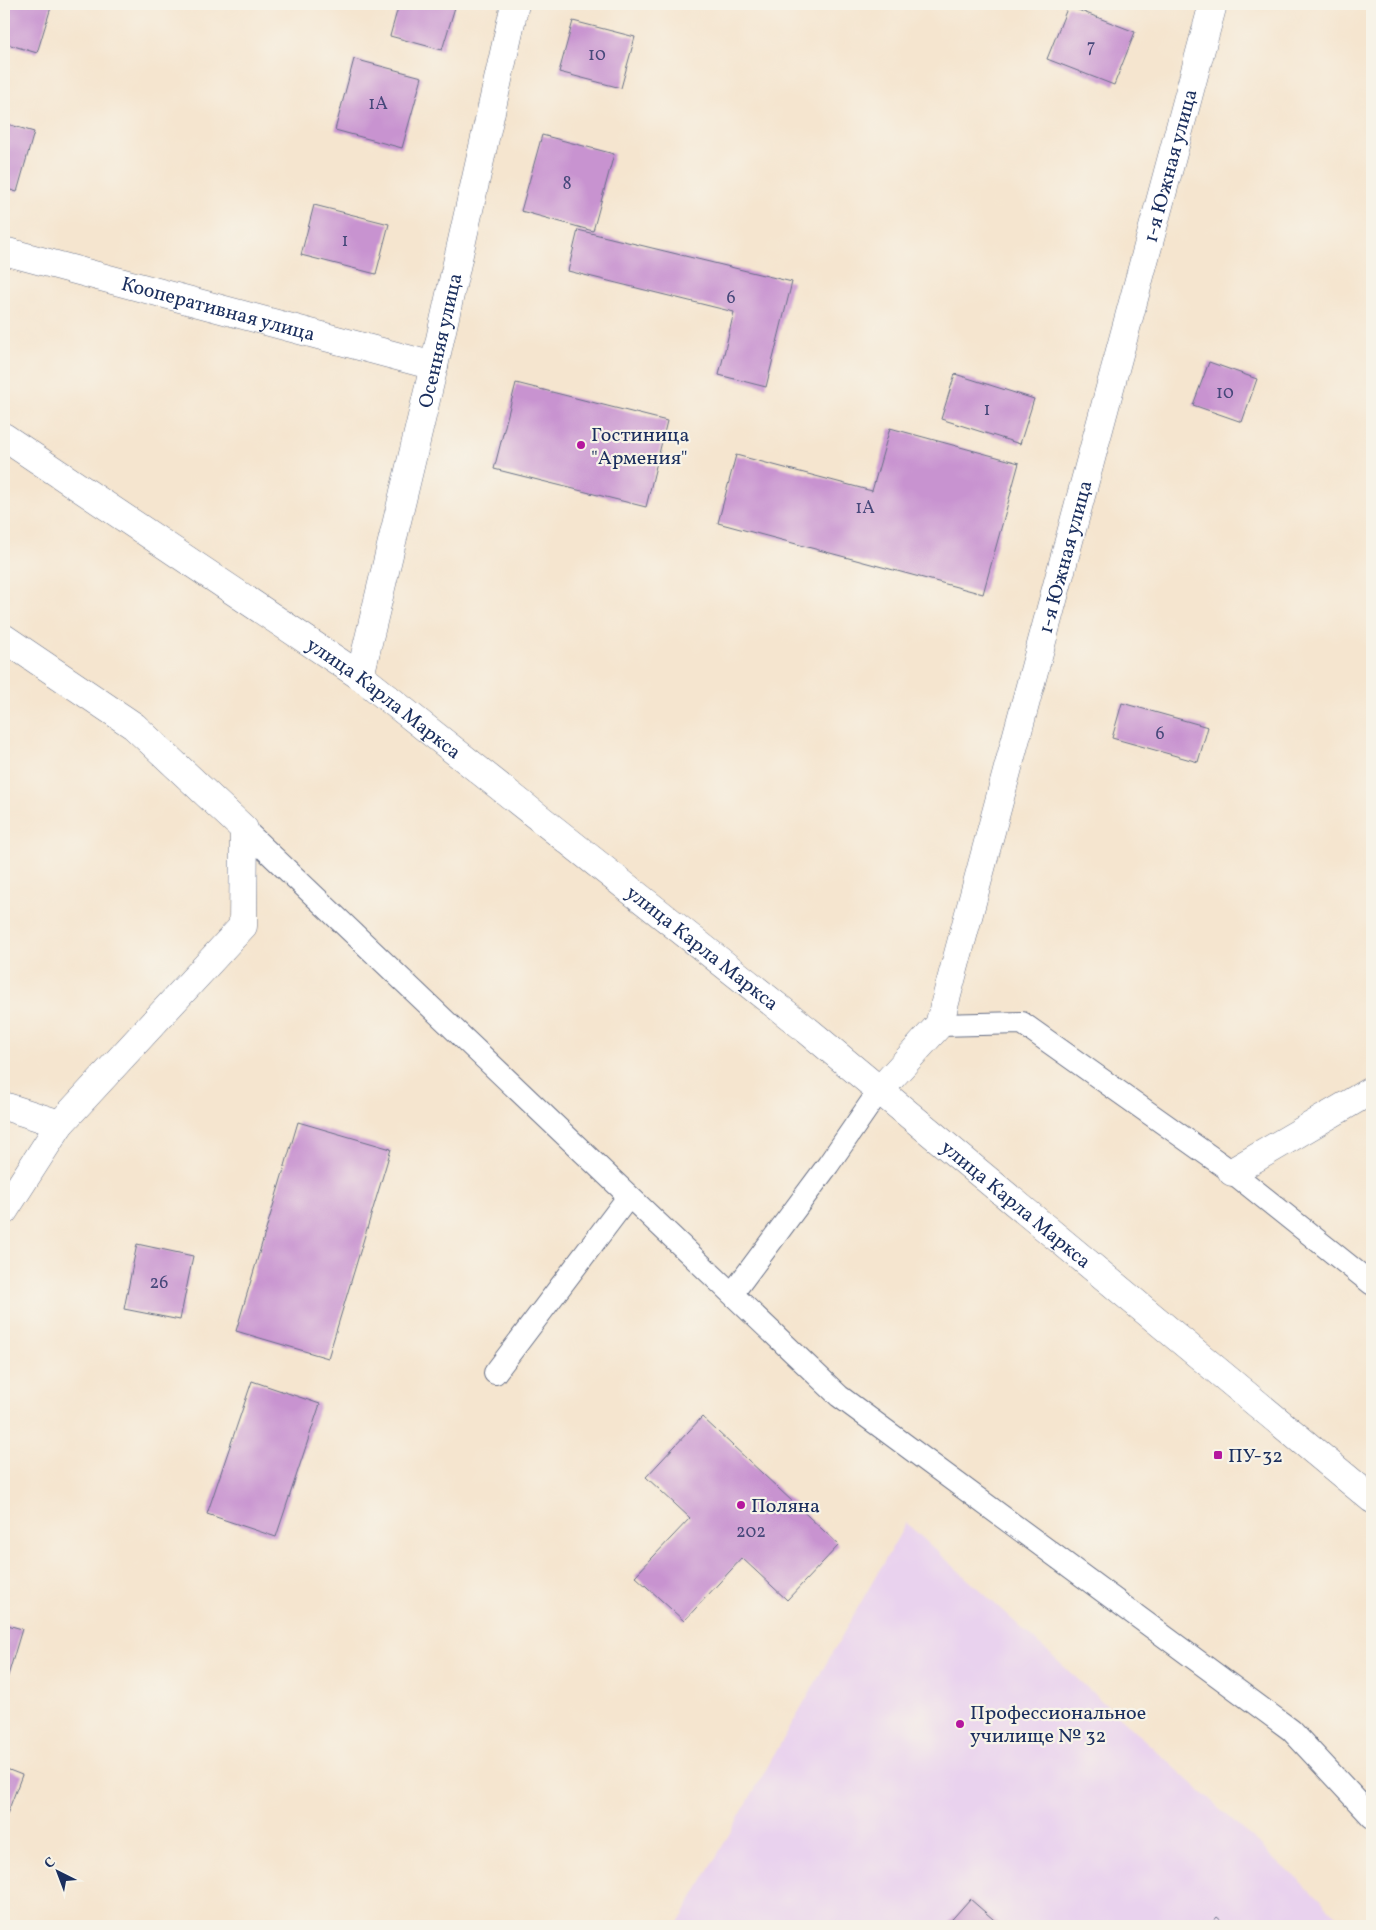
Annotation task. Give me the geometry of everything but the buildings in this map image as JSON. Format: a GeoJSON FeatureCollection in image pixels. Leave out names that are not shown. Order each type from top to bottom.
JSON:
{"type":"FeatureCollection","features":[{"type":"Feature","properties":{"kind":"main road","name":"Осенняя улица"},"geometry":{"type":"LineString","coordinates":[[360,676],[434,366],[515,4]]}},
{"type":"Feature","properties":{"kind":"main road","name":"1-я Южная улица"},"geometry":{"type":"LineString","coordinates":[[879,1091],[939,1024],[1214,4]]}},
{"type":"Feature","properties":{"kind":"main road","name":"Кооперативная улица"},"geometry":{"type":"LineString","coordinates":[[4,250],[434,366]]}},
{"type":"Feature","properties":{"kind":"main road","name":"улица Карла Маркса"},"geometry":{"type":"LineString","coordinates":[[4,437],[360,676],[807,1030],[1372,1499]]}},
{"type":"Feature","properties":{"kind":"main road"},"geometry":{"type":"LineString","coordinates":[[4,638],[134,726],[244,829],[244,926],[60,1124],[4,1211]]}},
{"type":"Feature","properties":{"kind":"main road"},"geometry":{"type":"LineString","coordinates":[[1232,1172],[1372,1090]]}},
{"type":"Feature","properties":{"kind":"main road"},"geometry":{"type":"LineString","coordinates":[[4,1106],[60,1124]]}},
{"type":"Feature","properties":{"kind":"lane"},"geometry":{"type":"LineString","coordinates":[[244,829],[839,1396],[1291,1730],[1372,1817]]}},
{"type":"Feature","properties":{"kind":"lane"},"geometry":{"type":"LineString","coordinates":[[939,1024],[1022,1023],[1232,1172],[1372,1284]]}},
{"type":"Feature","properties":{"kind":"lane"},"geometry":{"type":"LineString","coordinates":[[732,1294],[828,1165],[879,1091]]}},
{"type":"Feature","properties":{"kind":"lane"},"geometry":{"type":"LineString","coordinates":[[495,1373],[629,1196]]}},
{"type":"Feature","properties":{"kind":"shaded area","name":"Профессиональное училище № 32"},"geometry":{"type":"Polygon","coordinates":[[[906,1523],[1349,1926],[677,1926],[906,1523]]]}},
{"type":"Feature","properties":{"kind":"place","name":"Гостиница \"Армения\""},"geometry":{"type":"Point","coordinates":[581,445]}},
{"type":"Feature","properties":{"kind":"place","name":"ПУ-32"},"geometry":{"type":"Point","coordinates":[1218,1455]}},
{"type":"Feature","properties":{"kind":"place","name":"Поляна"},"geometry":{"type":"Point","coordinates":[741,1505]}},
{"type":"Feature","properties":{"kind":"place","name":"Профессиональное училище № 32"},"geometry":{"type":"Point","coordinates":[960,1724]}}]}
